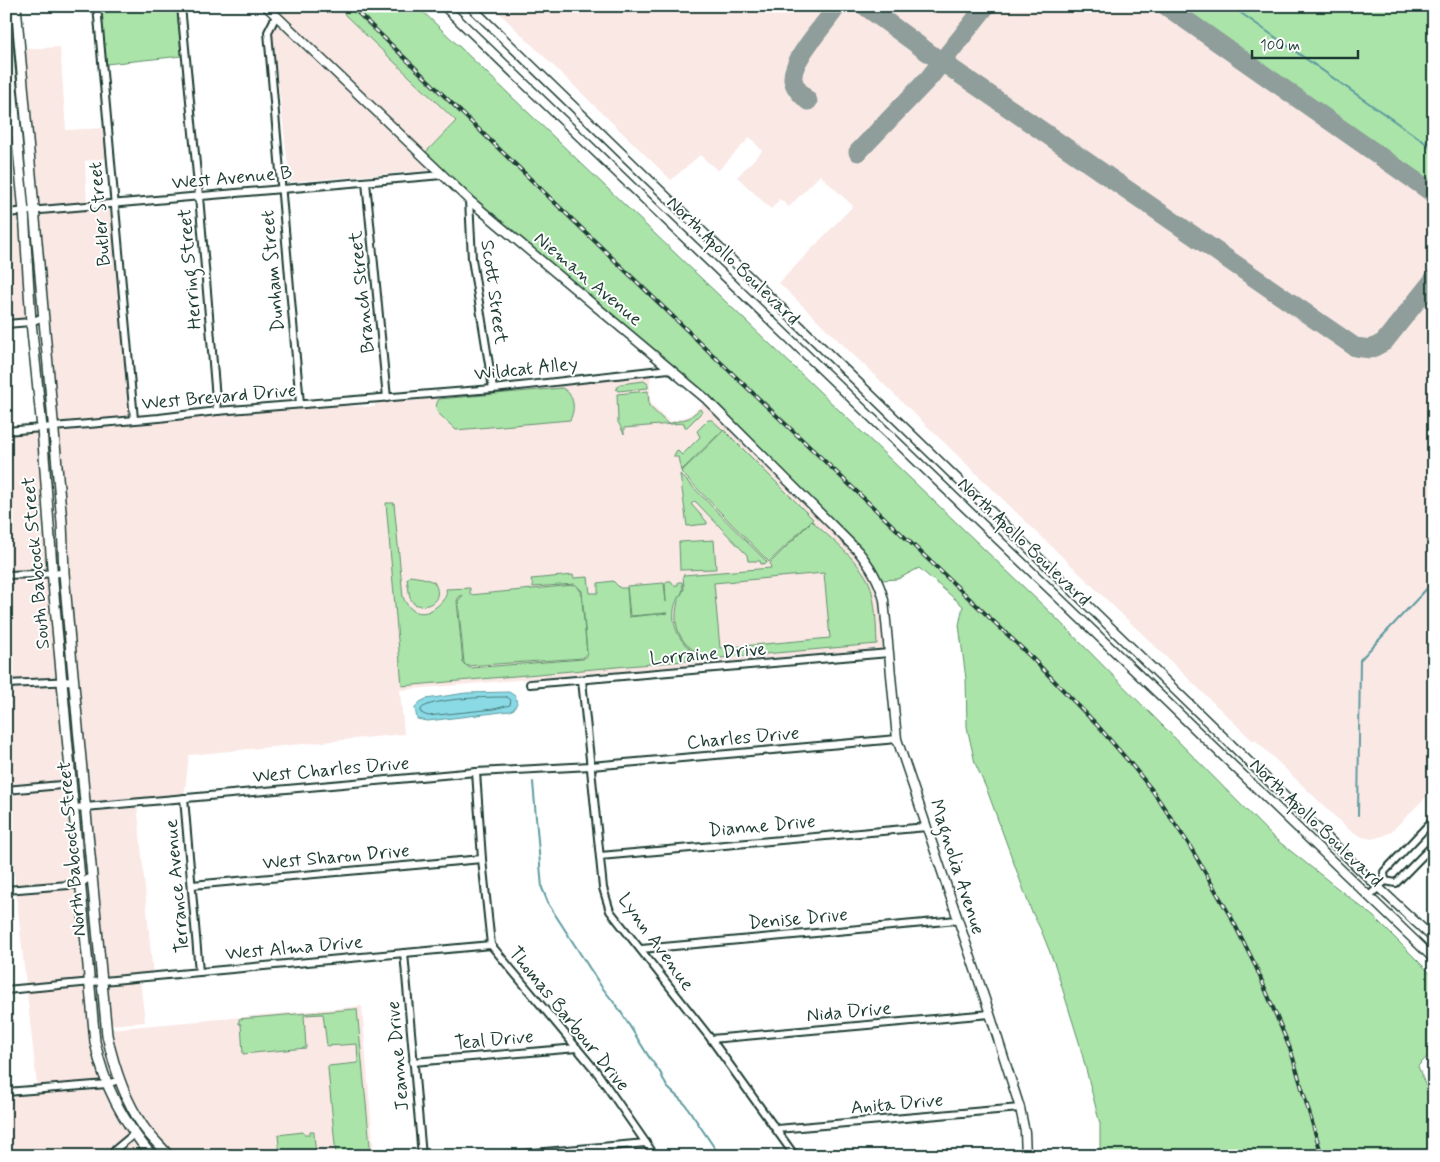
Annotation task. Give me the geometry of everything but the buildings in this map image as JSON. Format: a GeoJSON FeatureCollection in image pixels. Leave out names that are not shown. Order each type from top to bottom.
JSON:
{"type":"FeatureCollection","features":[{"type":"Feature","properties":{"kind":"main road","name":"South Babcock Street"},"geometry":{"type":"LineString","coordinates":[[16,6],[62,522]]}},
{"type":"Feature","properties":{"kind":"main road","name":"South Babcock Street"},"geometry":{"type":"LineString","coordinates":[[6,24],[10,103],[24,212],[31,322],[42,428],[84,921]]}},
{"type":"Feature","properties":{"kind":"main road","name":"North Babcock Street"},"geometry":{"type":"LineString","coordinates":[[62,522],[64,572],[107,1035],[118,1080],[143,1127],[169,1156]]}},
{"type":"Feature","properties":{"kind":"main road","name":"North Babcock Street"},"geometry":{"type":"LineString","coordinates":[[84,921],[95,1042],[99,1060],[107,1084],[120,1111],[134,1134],[152,1156]]}},
{"type":"Feature","properties":{"kind":"street","name":"Butler Street"},"geometry":{"type":"LineString","coordinates":[[97,6],[134,419]]}},
{"type":"Feature","properties":{"kind":"street","name":"Herring Street"},"geometry":{"type":"LineString","coordinates":[[181,6],[217,411]]}},
{"type":"Feature","properties":{"kind":"street","name":"Nieman Avenue"},"geometry":{"type":"LineString","coordinates":[[266,6],[469,200],[706,399],[858,551],[871,567],[880,584]]}},
{"type":"Feature","properties":{"kind":"street","name":"North Apollo Boulevard"},"geometry":{"type":"LineString","coordinates":[[444,6],[1434,959]]}},
{"type":"Feature","properties":{"kind":"street","name":"North Apollo Boulevard"},"geometry":{"type":"LineString","coordinates":[[470,6],[614,148],[1378,888],[1434,939]]}},
{"type":"Feature","properties":{"kind":"street","name":"Dunham Street"},"geometry":{"type":"LineString","coordinates":[[276,16],[268,32],[300,404]]}},
{"type":"Feature","properties":{"kind":"street","name":"West Avenue B"},"geometry":{"type":"LineString","coordinates":[[6,213],[442,175]]}},
{"type":"Feature","properties":{"kind":"street","name":"Branch Street"},"geometry":{"type":"LineString","coordinates":[[366,182],[387,398]]}},
{"type":"Feature","properties":{"kind":"street","name":"Scott Street"},"geometry":{"type":"LineString","coordinates":[[469,200],[472,259],[493,389]]}},
{"type":"Feature","properties":{"kind":"street"},"geometry":{"type":"LineString","coordinates":[[6,324],[31,322],[43,317]]}},
{"type":"Feature","properties":{"kind":"street","name":"Wildcat Alley"},"geometry":{"type":"LineString","coordinates":[[387,398],[493,389],[669,369]]}},
{"type":"Feature","properties":{"kind":"street","name":"West Brevard Drive"},"geometry":{"type":"LineString","coordinates":[[6,431],[217,411],[387,398]]}},
{"type":"Feature","properties":{"kind":"street"},"geometry":{"type":"LineString","coordinates":[[6,575],[64,572]]}},
{"type":"Feature","properties":{"kind":"street","name":"Magnolia Avenue"},"geometry":{"type":"LineString","coordinates":[[880,584],[884,600],[898,739],[1020,1108],[1025,1132],[1026,1156]]}},
{"type":"Feature","properties":{"kind":"street","name":"Lorraine Drive"},"geometry":{"type":"LineString","coordinates":[[530,684],[889,653]]}},
{"type":"Feature","properties":{"kind":"street","name":"Lynn Avenue"},"geometry":{"type":"LineString","coordinates":[[582,680],[603,888],[610,912],[710,1039],[795,1156]]}},
{"type":"Feature","properties":{"kind":"street"},"geometry":{"type":"LineString","coordinates":[[6,684],[74,681]]}},
{"type":"Feature","properties":{"kind":"street","name":"Charles Drive"},"geometry":{"type":"LineString","coordinates":[[591,766],[898,739]]}},
{"type":"Feature","properties":{"kind":"street","name":"West Charles Drive"},"geometry":{"type":"LineString","coordinates":[[74,808],[476,772],[591,766]]}},
{"type":"Feature","properties":{"kind":"street","name":"Thomas Barbour Drive"},"geometry":{"type":"LineString","coordinates":[[476,772],[490,946],[596,1071],[655,1156]]}},
{"type":"Feature","properties":{"kind":"street"},"geometry":{"type":"LineString","coordinates":[[6,790],[72,784]]}},
{"type":"Feature","properties":{"kind":"street","name":"Terrance Avenue"},"geometry":{"type":"LineString","coordinates":[[184,798],[200,972]]}},
{"type":"Feature","properties":{"kind":"street"},"geometry":{"type":"LineString","coordinates":[[1385,881],[1384,872],[1434,819]]}},
{"type":"Feature","properties":{"kind":"street","name":"Dianne Drive"},"geometry":{"type":"LineString","coordinates":[[600,856],[927,827]]}},
{"type":"Feature","properties":{"kind":"street"},"geometry":{"type":"LineString","coordinates":[[1385,881],[1396,883],[1434,844]]}},
{"type":"Feature","properties":{"kind":"street","name":"West Sharon Drive"},"geometry":{"type":"LineString","coordinates":[[192,885],[482,859]]}},
{"type":"Feature","properties":{"kind":"street"},"geometry":{"type":"LineString","coordinates":[[6,890],[81,884],[91,876]]}},
{"type":"Feature","properties":{"kind":"street"},"geometry":{"type":"LineString","coordinates":[[1369,896],[1385,881]]}},
{"type":"Feature","properties":{"kind":"street","name":"Denise Drive"},"geometry":{"type":"LineString","coordinates":[[640,948],[957,920]]}},
{"type":"Feature","properties":{"kind":"street","name":"West Alma Drive"},"geometry":{"type":"LineString","coordinates":[[6,990],[490,946]]}},
{"type":"Feature","properties":{"kind":"street","name":"Jeanne Drive"},"geometry":{"type":"LineString","coordinates":[[404,953],[422,1156]]}},
{"type":"Feature","properties":{"kind":"street","name":"Nida Drive"},"geometry":{"type":"LineString","coordinates":[[710,1039],[990,1014]]}},
{"type":"Feature","properties":{"kind":"street","name":"Teal Drive"},"geometry":{"type":"LineString","coordinates":[[413,1062],[576,1048]]}},
{"type":"Feature","properties":{"kind":"street"},"geometry":{"type":"LineString","coordinates":[[6,1092],[107,1084],[118,1080]]}},
{"type":"Feature","properties":{"kind":"street","name":"Anita Drive"},"geometry":{"type":"LineString","coordinates":[[777,1129],[1020,1108]]}},
{"type":"Feature","properties":{"kind":"street"},"geometry":{"type":"LineString","coordinates":[[110,1156],[134,1134]]}},
{"type":"Feature","properties":{"kind":"street"},"geometry":{"type":"LineString","coordinates":[[498,1156],[646,1142]]}},
{"type":"Feature","properties":{"kind":"shaded area"},"geometry":{"type":"Polygon","coordinates":[[[6,6],[20,6],[24,49],[60,47],[66,130],[104,128],[106,158],[85,161],[87,205],[114,203],[134,419],[300,404],[375,407],[375,399],[651,371],[651,404],[670,422],[688,416],[700,407],[706,399],[858,551],[880,584],[888,648],[400,690],[404,734],[189,755],[184,798],[137,802],[153,976],[101,981],[99,1030],[362,1006],[374,1156],[6,1156],[6,1090],[37,1085],[6,800],[6,431],[47,425],[38,320],[6,322],[6,161],[15,160],[6,53],[6,6]]]}},
{"type":"Feature","properties":{"kind":"shaded area"},"geometry":{"type":"Polygon","coordinates":[[[272,6],[339,6],[346,16],[457,121],[425,153],[272,6]]]}},
{"type":"Feature","properties":{"kind":"shaded area"},"geometry":{"type":"Polygon","coordinates":[[[492,6],[1434,6],[1434,796],[1430,793],[1391,832],[1383,836],[1372,839],[1362,837],[1348,829],[1255,740],[1253,741],[779,283],[853,206],[820,175],[789,207],[780,199],[771,209],[737,177],[762,151],[750,137],[718,171],[700,155],[671,180],[492,6]]]}},
{"type":"Feature","properties":{"kind":"shaded area"},"geometry":{"type":"Polygon","coordinates":[[[277,22],[432,170],[290,182],[272,32],[277,22]]]}},
{"type":"Feature","properties":{"kind":"shaded area"},"geometry":{"type":"Polygon","coordinates":[[[140,981],[145,1022],[109,1025],[105,985],[140,981]]]}},
{"type":"Feature","properties":{"kind":"green space"},"geometry":{"type":"Polygon","coordinates":[[[100,6],[177,6],[182,56],[106,64],[100,6]]]}},
{"type":"Feature","properties":{"kind":"green space"},"geometry":{"type":"Polygon","coordinates":[[[339,6],[417,6],[1054,616],[1273,837],[1374,917],[1434,977],[1434,1050],[1418,1066],[1434,1108],[1434,1156],[1100,1156],[1100,1124],[1079,1042],[1055,965],[1031,910],[987,790],[975,763],[967,727],[966,679],[959,625],[963,606],[919,568],[898,579],[882,580],[873,564],[860,548],[709,396],[443,171],[425,153],[456,121],[346,16],[339,6]]]}},
{"type":"Feature","properties":{"kind":"green space"},"geometry":{"type":"Polygon","coordinates":[[[1179,6],[1434,6],[1434,183],[1179,6]]]}},
{"type":"Feature","properties":{"kind":"green space"},"geometry":{"type":"Polygon","coordinates":[[[644,381],[648,384],[648,388],[618,391],[616,389],[620,384],[644,381]]]}},
{"type":"Feature","properties":{"kind":"green space"},"geometry":{"type":"Polygon","coordinates":[[[562,388],[569,394],[573,402],[570,420],[456,430],[436,409],[439,399],[562,388]]]}},
{"type":"Feature","properties":{"kind":"green space"},"geometry":{"type":"Polygon","coordinates":[[[648,391],[649,406],[668,424],[689,418],[700,409],[702,412],[687,427],[685,427],[684,423],[624,428],[624,434],[618,422],[617,394],[648,391]]]}},
{"type":"Feature","properties":{"kind":"green space"},"geometry":{"type":"Polygon","coordinates":[[[708,420],[712,420],[723,430],[681,471],[678,457],[674,457],[674,455],[677,450],[682,455],[700,437],[697,431],[708,420]]]}},
{"type":"Feature","properties":{"kind":"green space"},"geometry":{"type":"Polygon","coordinates":[[[724,430],[813,519],[769,562],[681,472],[724,430]]]}},
{"type":"Feature","properties":{"kind":"green space"},"geometry":{"type":"Polygon","coordinates":[[[680,474],[767,563],[761,564],[760,561],[748,561],[747,555],[695,501],[691,504],[707,524],[687,526],[680,474]]]}},
{"type":"Feature","properties":{"kind":"green space"},"geometry":{"type":"Polygon","coordinates":[[[386,503],[394,503],[403,597],[411,609],[421,613],[432,610],[444,599],[446,589],[470,588],[470,595],[574,585],[581,591],[587,653],[582,591],[575,584],[533,587],[531,579],[573,575],[574,578],[588,577],[590,593],[598,593],[598,583],[613,581],[620,588],[627,588],[629,617],[667,613],[630,616],[627,586],[664,583],[666,602],[665,583],[671,581],[674,585],[678,585],[678,582],[682,582],[683,589],[681,595],[684,589],[683,575],[771,568],[770,563],[812,521],[860,568],[870,585],[873,599],[877,644],[720,658],[707,656],[696,652],[688,646],[678,629],[676,619],[680,595],[674,609],[674,624],[684,644],[694,652],[707,659],[402,686],[386,503]],[[824,573],[714,583],[720,648],[830,638],[824,573]],[[463,595],[457,601],[463,663],[467,666],[464,663],[458,601],[463,595]],[[587,653],[583,658],[467,666],[470,668],[583,659],[587,656],[587,653]]]}},
{"type":"Feature","properties":{"kind":"green space"},"geometry":{"type":"Polygon","coordinates":[[[714,540],[716,569],[680,570],[679,542],[714,540]]]}},
{"type":"Feature","properties":{"kind":"green space"},"geometry":{"type":"Polygon","coordinates":[[[410,576],[434,582],[437,588],[437,598],[430,604],[414,604],[410,598],[407,579],[410,576]]]}},
{"type":"Feature","properties":{"kind":"green space"},"geometry":{"type":"Polygon","coordinates":[[[357,1009],[371,1156],[336,1156],[328,1066],[358,1063],[357,1044],[327,1046],[323,1014],[304,1015],[306,1048],[243,1054],[239,1019],[357,1009]]]}},
{"type":"Feature","properties":{"kind":"green space"},"geometry":{"type":"Polygon","coordinates":[[[310,1131],[314,1131],[316,1156],[280,1156],[278,1135],[303,1132],[304,1134],[310,1134],[310,1131]]]}},
{"type":"Feature","properties":{"kind":"water"},"geometry":{"type":"Polygon","coordinates":[[[509,692],[515,696],[517,703],[514,709],[510,711],[428,721],[417,719],[415,708],[426,699],[466,693],[509,692]]]}},
{"type":"Feature","properties":{"kind":"waterway"},"geometry":{"type":"LineString","coordinates":[[1231,6],[1434,149]]}},
{"type":"Feature","properties":{"kind":"waterway"},"geometry":{"type":"LineString","coordinates":[[1358,815],[1360,660],[1434,581]]}},
{"type":"Feature","properties":{"kind":"waterway"},"geometry":{"type":"LineString","coordinates":[[533,782],[542,888],[549,905],[601,986],[619,1009],[660,1072],[667,1087],[685,1104],[720,1156]]}},
{"type":"Feature","properties":{"kind":"taxiway"},"geometry":{"type":"LineString","coordinates":[[808,101],[795,85],[793,79],[794,71],[803,52],[837,6]]}},
{"type":"Feature","properties":{"kind":"taxiway"},"geometry":{"type":"LineString","coordinates":[[865,6],[929,53],[1355,347],[1371,349],[1384,342],[1434,279]]}},
{"type":"Feature","properties":{"kind":"taxiway"},"geometry":{"type":"LineString","coordinates":[[858,152],[929,78],[986,6]]}},
{"type":"Feature","properties":{"kind":"taxiway"},"geometry":{"type":"LineString","coordinates":[[1166,6],[1434,194]]}},
{"type":"Feature","properties":{"kind":"railway"},"geometry":{"type":"LineString","coordinates":[[351,6],[718,360],[1030,656],[1097,725],[1131,764],[1152,790],[1188,843],[1232,919],[1256,967],[1291,1051],[1322,1156]]}}]}
